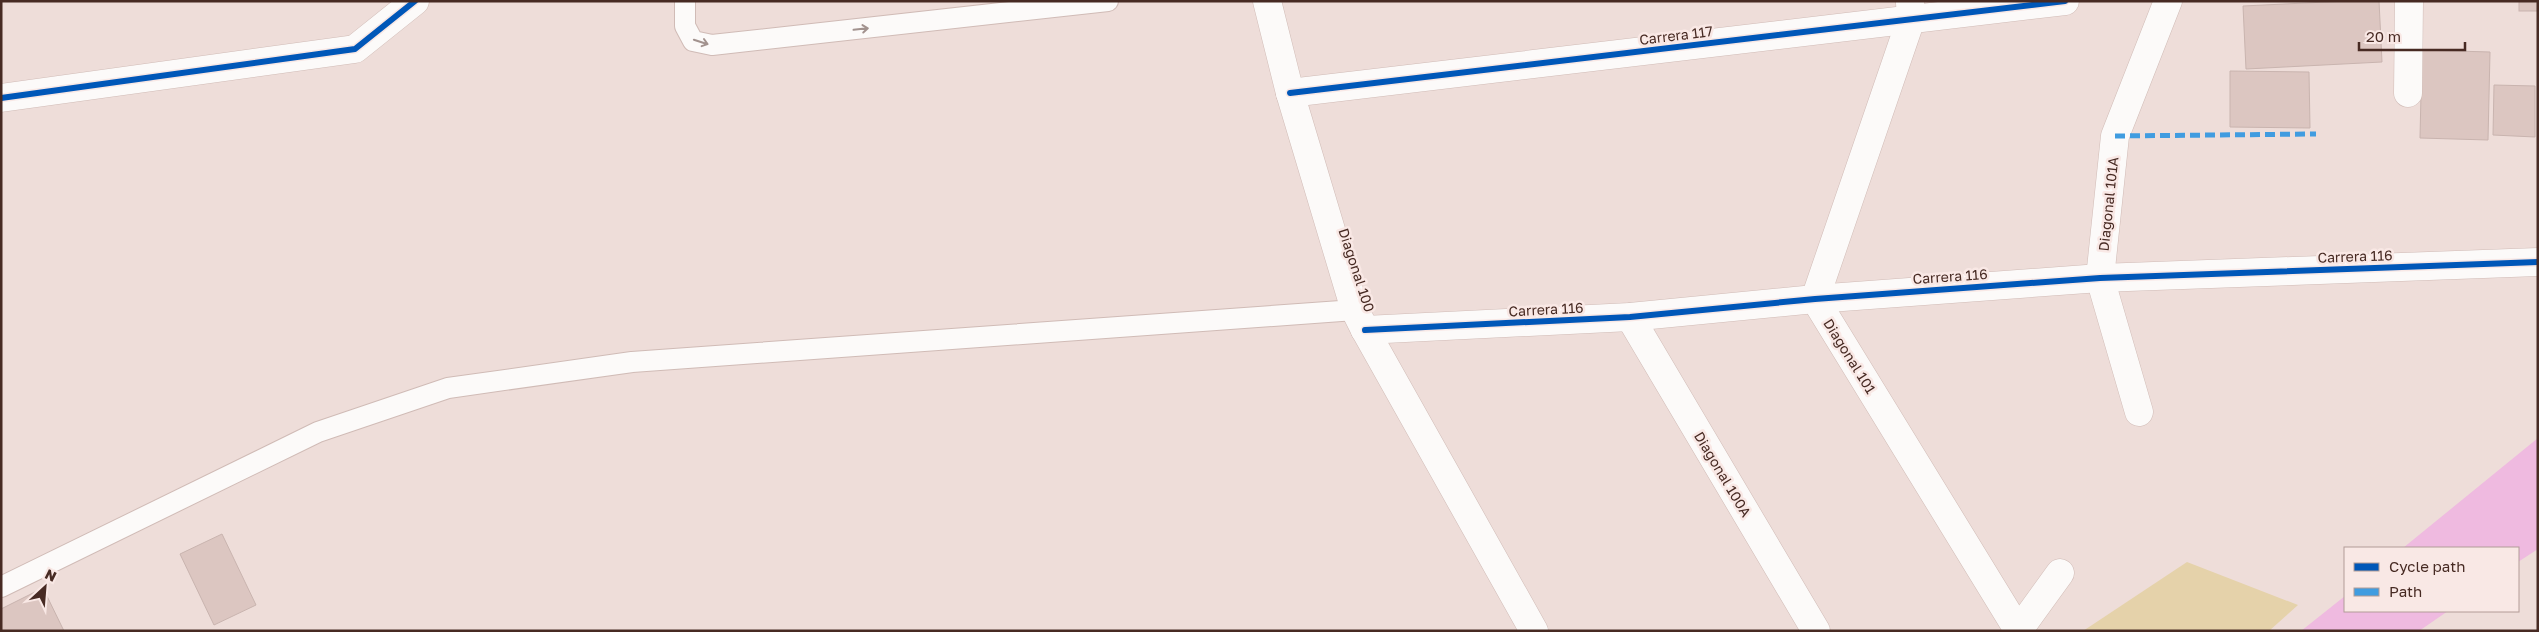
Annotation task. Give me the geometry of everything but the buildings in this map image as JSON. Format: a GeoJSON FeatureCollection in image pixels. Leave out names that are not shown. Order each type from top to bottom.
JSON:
{"type":"FeatureCollection","features":[{"type":"Feature","properties":{"kind":"street"},"geometry":{"type":"LineString","coordinates":[[1,98],[355,49],[415,1]]}},
{"type":"Feature","properties":{"kind":"street","name":"Diagonal 100"},"geometry":{"type":"LineString","coordinates":[[1267,1],[1290,93],[1360,320],[1534,631]]}},
{"type":"Feature","properties":{"kind":"street","name":"Carrera 117"},"geometry":{"type":"LineString","coordinates":[[1290,93],[1910,10],[2065,1]]}},
{"type":"Feature","properties":{"kind":"street","name":"Diagonal 101A"},"geometry":{"type":"LineString","coordinates":[[2139,412],[2100,278],[2115,136],[2168,1]]}},
{"type":"Feature","properties":{"kind":"street"},"geometry":{"type":"LineString","coordinates":[[2408,93],[2409,1]]}},
{"type":"Feature","properties":{"kind":"street"},"geometry":{"type":"LineString","coordinates":[[1815,299],[1910,10]]}},
{"type":"Feature","properties":{"kind":"street","name":"Carrera 116"},"geometry":{"type":"LineString","coordinates":[[1360,320],[1630,317],[1815,299],[2100,278],[2538,262]]}},
{"type":"Feature","properties":{"kind":"street","name":"Diagonal 101"},"geometry":{"type":"LineString","coordinates":[[1815,299],[2018,630]]}},
{"type":"Feature","properties":{"kind":"street","name":"Diagonal 100A"},"geometry":{"type":"LineString","coordinates":[[1630,317],[1816,631]]}},
{"type":"Feature","properties":{"kind":"street"},"geometry":{"type":"LineString","coordinates":[[2018,630],[2060,574]]}},
{"type":"Feature","properties":{"kind":"lane"},"geometry":{"type":"LineString","coordinates":[[685,1],[685,26],[693,41],[712,45],[1108,1]]}},
{"type":"Feature","properties":{"kind":"lane"},"geometry":{"type":"LineString","coordinates":[[1,587],[318,432],[448,388],[632,362],[1360,320]]}},
{"type":"Feature","properties":{"kind":"shaded area"},"geometry":{"type":"Polygon","coordinates":[[[2538,438],[2538,549],[2519,561],[2519,547],[2404,547],[2538,438]]]}},
{"type":"Feature","properties":{"kind":"shaded area"},"geometry":{"type":"Polygon","coordinates":[[[2187,562],[2298,605],[2269,631],[2083,631],[2187,562]]]}},
{"type":"Feature","properties":{"kind":"shaded area"},"geometry":{"type":"Polygon","coordinates":[[[2344,597],[2344,612],[2447,612],[2419,631],[2301,631],[2344,597]]]}},
{"type":"Feature","properties":{"kind":"marked path"},"geometry":{"type":"LineString","coordinates":[[2115,136],[2316,134]]}},
{"type":"Feature","properties":{"kind":"cycle path"},"geometry":{"type":"LineString","coordinates":[[1,98],[355,49],[415,1]]}},
{"type":"Feature","properties":{"kind":"cycle path"},"geometry":{"type":"LineString","coordinates":[[1290,93],[2065,1]]}},
{"type":"Feature","properties":{"kind":"cycle path"},"geometry":{"type":"LineString","coordinates":[[1365,330],[1630,317],[1815,299],[2100,278],[2538,262]]}}]}
